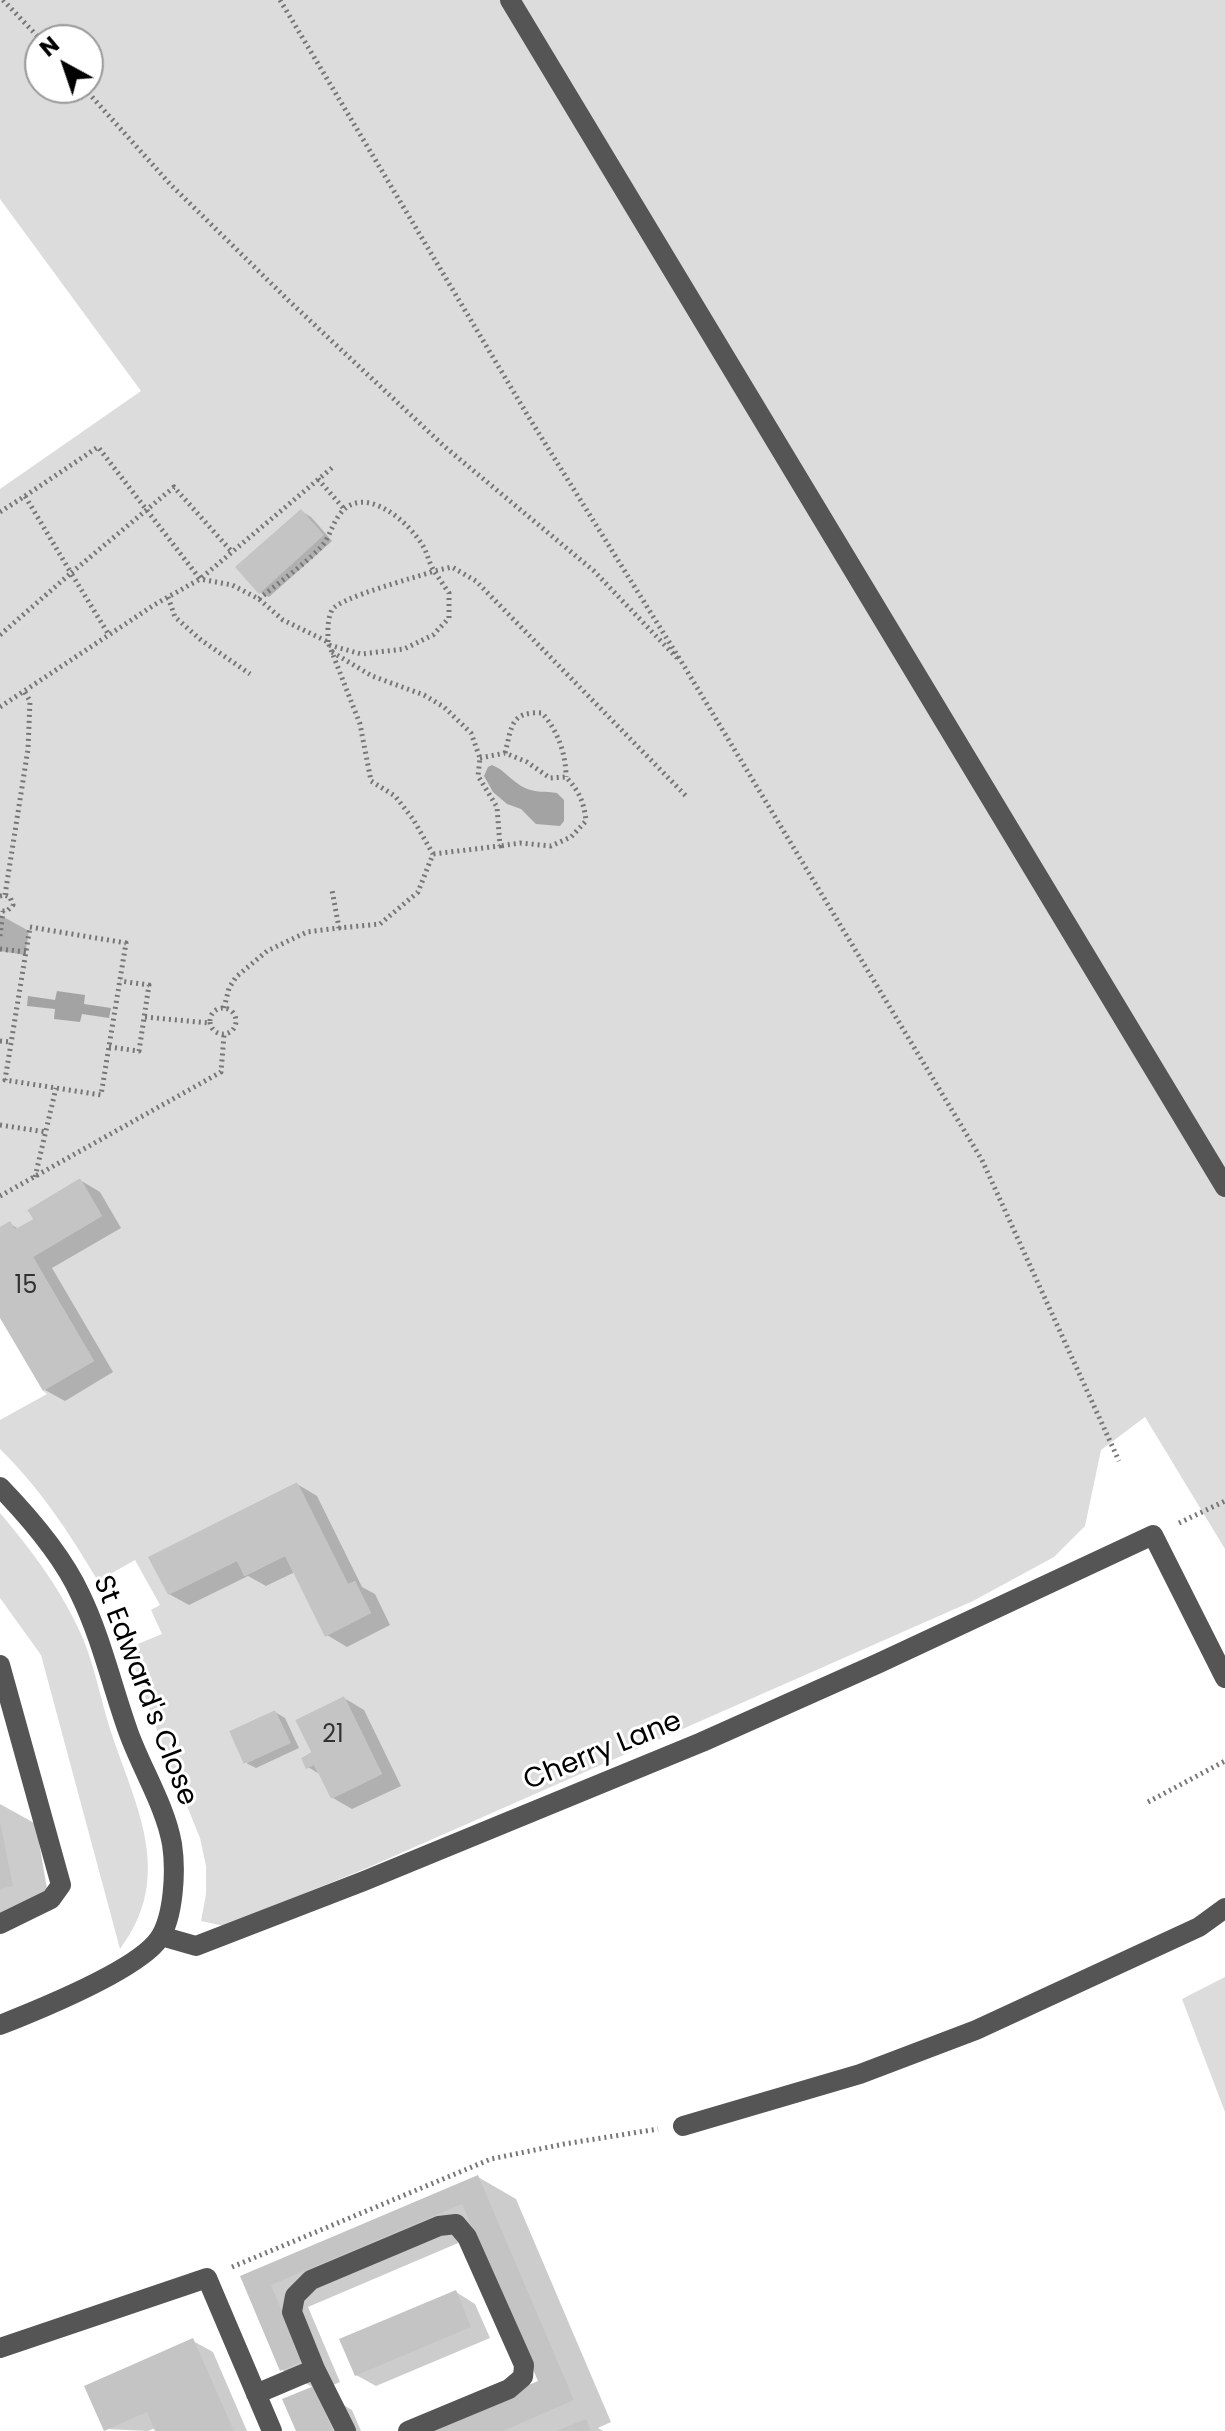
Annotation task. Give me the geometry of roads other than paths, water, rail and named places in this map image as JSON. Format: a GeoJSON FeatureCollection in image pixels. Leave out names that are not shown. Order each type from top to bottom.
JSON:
{"type":"FeatureCollection","features":[{"type":"Feature","properties":{"kind":"street"},"geometry":{"type":"LineString","coordinates":[[510,0],[1225,1187]]}},
{"type":"Feature","properties":{"kind":"street","name":"St Edward's Close"},"geometry":{"type":"LineString","coordinates":[[0,1487],[22,1509],[79,1592],[101,1647],[128,1732],[163,1816],[174,1863],[171,1902],[161,1936]]}},
{"type":"Feature","properties":{"kind":"street","name":"Cherry Lane"},"geometry":{"type":"LineString","coordinates":[[161,1936],[196,1946],[364,1881],[702,1742],[1153,1535],[1225,1678]]}},
{"type":"Feature","properties":{"kind":"street"},"geometry":{"type":"LineString","coordinates":[[0,1665],[61,1885],[51,1899],[0,1924]]}},
{"type":"Feature","properties":{"kind":"street"},"geometry":{"type":"LineString","coordinates":[[683,2126],[860,2074],[976,2030],[1199,1927],[1225,1908]]}},
{"type":"Feature","properties":{"kind":"street"},"geometry":{"type":"LineString","coordinates":[[0,2025],[124,1968],[147,1953],[161,1936]]}},
{"type":"Feature","properties":{"kind":"street"},"geometry":{"type":"LineString","coordinates":[[346,2431],[315,2369],[292,2312],[295,2296],[311,2280],[439,2226],[456,2224],[467,2237],[524,2365],[523,2377],[509,2389],[408,2431]]}},
{"type":"Feature","properties":{"kind":"street"},"geometry":{"type":"LineString","coordinates":[[0,2348],[207,2278],[272,2431]]}},
{"type":"Feature","properties":{"kind":"street"},"geometry":{"type":"LineString","coordinates":[[256,2394],[315,2369]]}}]}
